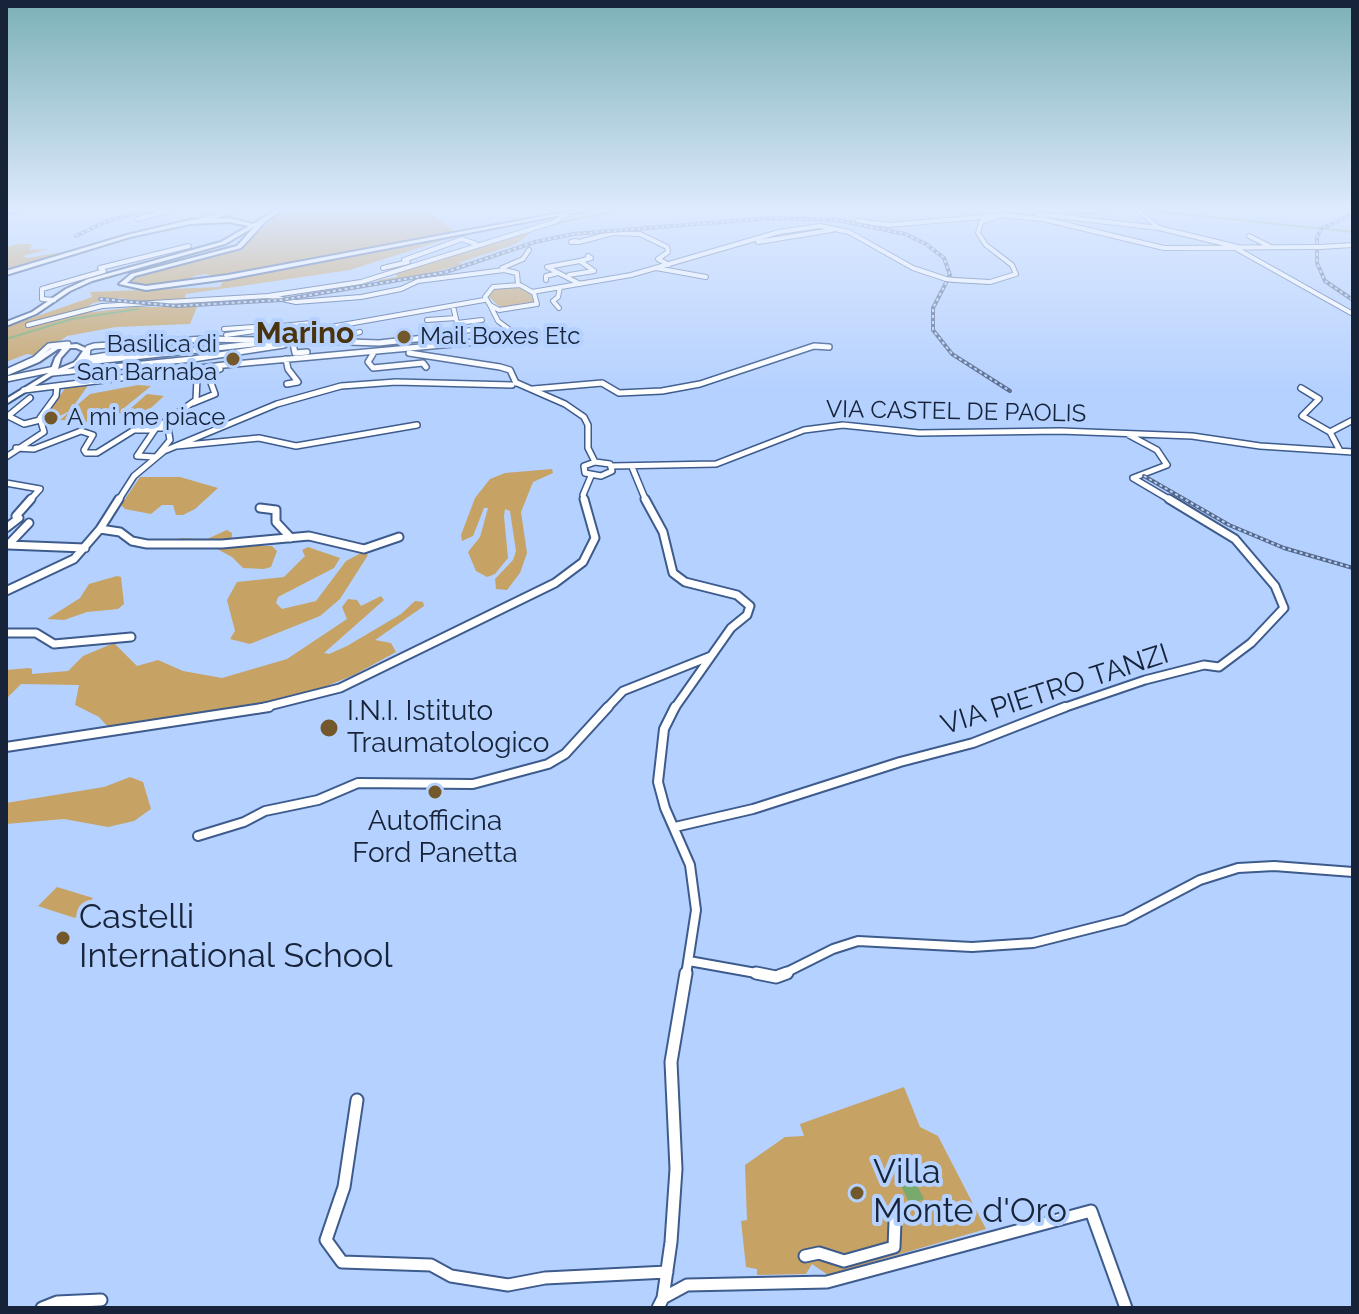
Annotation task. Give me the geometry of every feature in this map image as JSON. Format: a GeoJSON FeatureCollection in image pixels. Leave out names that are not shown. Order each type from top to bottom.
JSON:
{"type":"FeatureCollection","features":[{"type":"Feature","properties":{"kind":"main road"},"geometry":{"type":"LineString","coordinates":[[6,324],[34,313],[93,279],[121,271]]}},
{"type":"Feature","properties":{"kind":"main road"},"geometry":{"type":"LineString","coordinates":[[147,271],[132,275],[122,284],[146,288],[258,271]]}},
{"type":"Feature","properties":{"kind":"main road"},"geometry":{"type":"LineString","coordinates":[[54,371],[58,358],[68,345]]}},
{"type":"Feature","properties":{"kind":"main road"},"geometry":{"type":"LineString","coordinates":[[6,375],[37,361],[54,348],[68,345],[87,350],[82,360],[54,371],[6,402]]}},
{"type":"Feature","properties":{"kind":"street"},"geometry":{"type":"LineString","coordinates":[[54,300],[42,299],[42,289],[103,271]]}},
{"type":"Feature","properties":{"kind":"street"},"geometry":{"type":"LineString","coordinates":[[28,325],[102,306],[268,296],[283,291],[349,285],[396,271]]}},
{"type":"Feature","properties":{"kind":"street"},"geometry":{"type":"LineString","coordinates":[[480,273],[486,271]]}},
{"type":"Feature","properties":{"kind":"street"},"geometry":{"type":"LineString","coordinates":[[268,296],[293,302],[361,297],[401,289],[415,282],[507,271]]}},
{"type":"Feature","properties":{"kind":"street"},"geometry":{"type":"LineString","coordinates":[[513,271],[517,273],[518,285]]}},
{"type":"Feature","properties":{"kind":"street"},"geometry":{"type":"LineString","coordinates":[[535,290],[593,271]]}},
{"type":"Feature","properties":{"kind":"street"},"geometry":{"type":"LineString","coordinates":[[561,279],[631,271]]}},
{"type":"Feature","properties":{"kind":"street"},"geometry":{"type":"LineString","coordinates":[[674,271],[706,277]]}},
{"type":"Feature","properties":{"kind":"street"},"geometry":{"type":"LineString","coordinates":[[923,271],[946,279],[988,282],[1016,274],[1015,271]]}},
{"type":"Feature","properties":{"kind":"street"},"geometry":{"type":"LineString","coordinates":[[1278,271],[1353,314]]}},
{"type":"Feature","properties":{"kind":"street"},"geometry":{"type":"LineString","coordinates":[[546,280],[546,276],[558,273],[574,279]]}},
{"type":"Feature","properties":{"kind":"street"},"geometry":{"type":"LineString","coordinates":[[6,375],[74,372],[306,340],[379,343],[483,328],[487,291],[493,287],[518,285],[535,290],[560,287],[574,279]]}},
{"type":"Feature","properties":{"kind":"street"},"geometry":{"type":"LineString","coordinates":[[559,308],[553,301],[558,297],[560,287]]}},
{"type":"Feature","properties":{"kind":"street"},"geometry":{"type":"LineString","coordinates":[[224,329],[312,323],[325,328],[453,306],[484,306],[499,310],[534,305],[538,301],[535,290]]}},
{"type":"Feature","properties":{"kind":"street"},"geometry":{"type":"LineString","coordinates":[[500,313],[541,305],[535,290]]}},
{"type":"Feature","properties":{"kind":"street"},"geometry":{"type":"LineString","coordinates":[[453,306],[457,323],[484,306]]}},
{"type":"Feature","properties":{"kind":"street"},"geometry":{"type":"LineString","coordinates":[[24,390],[224,365],[458,345],[506,335],[510,329],[484,306]]}},
{"type":"Feature","properties":{"kind":"street"},"geometry":{"type":"LineString","coordinates":[[425,335],[427,310]]}},
{"type":"Feature","properties":{"kind":"street"},"geometry":{"type":"LineString","coordinates":[[427,320],[456,318]]}},
{"type":"Feature","properties":{"kind":"street"},"geometry":{"type":"LineString","coordinates":[[291,342],[295,353],[366,349],[355,323]]}},
{"type":"Feature","properties":{"kind":"street"},"geometry":{"type":"LineString","coordinates":[[205,339],[230,338],[271,327]]}},
{"type":"Feature","properties":{"kind":"street"},"geometry":{"type":"LineString","coordinates":[[315,340],[325,328]]}},
{"type":"Feature","properties":{"kind":"street"},"geometry":{"type":"LineString","coordinates":[[262,330],[263,340]]}},
{"type":"Feature","properties":{"kind":"street"},"geometry":{"type":"LineString","coordinates":[[247,340],[249,331]]}},
{"type":"Feature","properties":{"kind":"street"},"geometry":{"type":"LineString","coordinates":[[338,338],[360,332]]}},
{"type":"Feature","properties":{"kind":"street"},"geometry":{"type":"LineString","coordinates":[[159,342],[164,336]]}},
{"type":"Feature","properties":{"kind":"street"},"geometry":{"type":"LineString","coordinates":[[329,337],[364,342]]}},
{"type":"Feature","properties":{"kind":"street"},"geometry":{"type":"LineString","coordinates":[[225,348],[230,338]]}},
{"type":"Feature","properties":{"kind":"street"},"geometry":{"type":"LineString","coordinates":[[149,354],[205,339],[291,342]]}},
{"type":"Feature","properties":{"kind":"street"},"geometry":{"type":"LineString","coordinates":[[82,360],[90,347],[128,345],[137,341],[215,343],[217,339]]}},
{"type":"Feature","properties":{"kind":"street"},"geometry":{"type":"LineString","coordinates":[[82,360],[149,354],[193,355],[263,340]]}},
{"type":"Feature","properties":{"kind":"street"},"geometry":{"type":"LineString","coordinates":[[82,360],[134,351],[137,341]]}},
{"type":"Feature","properties":{"kind":"street"},"geometry":{"type":"LineString","coordinates":[[192,369],[194,342]]}},
{"type":"Feature","properties":{"kind":"street"},"geometry":{"type":"LineString","coordinates":[[533,389],[602,383],[610,385],[618,393],[648,392],[697,385],[814,346],[829,347]]}},
{"type":"Feature","properties":{"kind":"street"},"geometry":{"type":"LineString","coordinates":[[283,347],[285,356],[251,361],[250,352],[283,347]]}},
{"type":"Feature","properties":{"kind":"street"},"geometry":{"type":"LineString","coordinates":[[363,353],[417,353],[463,359],[507,368],[515,383]]}},
{"type":"Feature","properties":{"kind":"street"},"geometry":{"type":"LineString","coordinates":[[373,354],[368,362],[373,368],[423,363],[426,367]]}},
{"type":"Feature","properties":{"kind":"street"},"geometry":{"type":"LineString","coordinates":[[286,359],[288,369],[298,382],[287,384]]}},
{"type":"Feature","properties":{"kind":"street"},"geometry":{"type":"LineString","coordinates":[[195,379],[224,365]]}},
{"type":"Feature","properties":{"kind":"street"},"geometry":{"type":"LineString","coordinates":[[156,457],[137,456],[155,429],[193,403],[215,394],[210,380],[213,376],[195,379]]}},
{"type":"Feature","properties":{"kind":"street"},"geometry":{"type":"LineString","coordinates":[[193,403],[195,379]]}},
{"type":"Feature","properties":{"kind":"street"},"geometry":{"type":"LineString","coordinates":[[6,591],[62,567],[85,548],[130,480],[172,443],[184,442],[277,404],[341,386],[419,382],[495,387],[515,383],[570,407],[584,417],[588,425],[588,448],[595,462],[583,468],[591,476],[606,475],[612,471],[612,466]]}},
{"type":"Feature","properties":{"kind":"street"},"geometry":{"type":"LineString","coordinates":[[30,398],[8,416],[24,424],[40,420],[56,396],[57,387]]}},
{"type":"Feature","properties":{"kind":"street"},"geometry":{"type":"LineString","coordinates":[[1301,388],[1319,399],[1302,416],[1330,432],[1340,451]]}},
{"type":"Feature","properties":{"kind":"street"},"geometry":{"type":"LineString","coordinates":[[172,419],[168,428],[172,443]]}},
{"type":"Feature","properties":{"kind":"street"},"geometry":{"type":"LineString","coordinates":[[6,457],[43,433],[45,427],[40,420]]}},
{"type":"Feature","properties":{"kind":"street"},"geometry":{"type":"LineString","coordinates":[[1330,432],[1353,420]]}},
{"type":"Feature","properties":{"kind":"street"},"geometry":{"type":"LineString","coordinates":[[172,443],[257,438],[296,446],[417,425]]}},
{"type":"Feature","properties":{"kind":"street","name":"VIA CASTEL DE PAOLIS"},"geometry":{"type":"LineString","coordinates":[[595,462],[632,467],[716,464],[802,431],[862,425],[919,433],[1060,431],[1192,436],[1260,446],[1353,452]]}},
{"type":"Feature","properties":{"kind":"street"},"geometry":{"type":"LineString","coordinates":[[16,448],[34,449],[81,431],[93,435],[84,450],[90,454],[106,449],[134,430],[168,428]]}},
{"type":"Feature","properties":{"kind":"street","name":"VIA PIETRO TANZI"},"geometry":{"type":"LineString","coordinates":[[675,827],[753,809],[887,765],[973,743],[1105,692],[1145,680],[1204,665],[1219,667],[1249,646],[1284,608],[1275,586],[1235,539],[1133,478],[1167,465],[1157,450],[1129,435]]}},
{"type":"Feature","properties":{"kind":"street"},"geometry":{"type":"LineString","coordinates":[[632,467],[640,491],[663,532],[673,573],[685,582],[737,595],[750,606],[747,615],[731,628],[680,698],[664,729],[658,782],[665,808],[688,860],[694,888],[695,921],[677,1010],[671,1062],[676,1169],[667,1272],[661,1303]]}},
{"type":"Feature","properties":{"kind":"street"},"geometry":{"type":"LineString","coordinates":[[6,747],[267,708],[340,688],[369,675],[464,625],[555,583],[583,562],[595,538],[583,495],[591,476]]}},
{"type":"Feature","properties":{"kind":"street"},"geometry":{"type":"LineString","coordinates":[[6,483],[40,489],[6,527]]}},
{"type":"Feature","properties":{"kind":"street"},"geometry":{"type":"LineString","coordinates":[[260,508],[276,510],[276,522],[291,538]]}},
{"type":"Feature","properties":{"kind":"street"},"geometry":{"type":"LineString","coordinates":[[18,517],[27,519],[29,523],[8,545],[85,548]]}},
{"type":"Feature","properties":{"kind":"street"},"geometry":{"type":"LineString","coordinates":[[100,529],[120,532],[132,541],[147,544],[222,544],[319,537],[364,549],[399,537]]}},
{"type":"Feature","properties":{"kind":"street"},"geometry":{"type":"LineString","coordinates":[[6,633],[39,634],[54,644],[131,637]]}},
{"type":"Feature","properties":{"kind":"street"},"geometry":{"type":"LineString","coordinates":[[198,836],[280,806],[318,800],[358,783],[473,784],[548,764],[565,754],[623,691],[713,655]]}},
{"type":"Feature","properties":{"kind":"street"},"geometry":{"type":"LineString","coordinates":[[689,961],[776,977],[835,948],[858,941],[972,947],[1033,943],[1130,918],[1200,880],[1238,868],[1274,866],[1353,872]]}},
{"type":"Feature","properties":{"kind":"street"},"geometry":{"type":"LineString","coordinates":[[357,1100],[344,1187],[326,1240],[342,1262],[431,1265],[451,1276],[508,1285],[545,1278],[667,1272]]}},
{"type":"Feature","properties":{"kind":"street"},"geometry":{"type":"LineString","coordinates":[[661,1303],[687,1285],[827,1282],[1091,1211],[1126,1308]]}},
{"type":"Feature","properties":{"kind":"street"},"geometry":{"type":"LineString","coordinates":[[805,1256],[819,1253],[844,1261],[894,1247],[895,1222]]}},
{"type":"Feature","properties":{"kind":"street"},"geometry":{"type":"LineString","coordinates":[[42,1308],[57,1302],[101,1300]]}},
{"type":"Feature","properties":{"kind":"shaded area"},"geometry":{"type":"Polygon","coordinates":[[[149,271],[254,271],[213,279],[205,274],[194,276],[188,282],[152,287],[126,285],[126,279],[149,271]]]}},
{"type":"Feature","properties":{"kind":"shaded area"},"geometry":{"type":"Polygon","coordinates":[[[266,271],[341,271],[186,294],[184,301],[142,302],[120,298],[93,303],[77,314],[135,307],[197,307],[190,324],[116,327],[67,336],[39,356],[27,354],[6,362],[6,327],[92,297],[90,292],[220,287],[224,279],[266,271]]]}},
{"type":"Feature","properties":{"kind":"shaded area"},"geometry":{"type":"Polygon","coordinates":[[[437,271],[378,280],[398,277],[395,273],[437,271]]]}},
{"type":"Feature","properties":{"kind":"shaded area"},"geometry":{"type":"Polygon","coordinates":[[[519,287],[528,291],[535,302],[501,308],[489,297],[491,290],[497,288],[519,287]]]}},
{"type":"Feature","properties":{"kind":"shaded area"},"geometry":{"type":"Polygon","coordinates":[[[89,384],[70,411],[47,422],[45,417],[66,387],[89,384]]]}},
{"type":"Feature","properties":{"kind":"shaded area"},"geometry":{"type":"Polygon","coordinates":[[[138,385],[151,386],[124,408],[130,409],[147,394],[164,396],[142,416],[117,413],[79,424],[82,421],[60,420],[90,394],[138,385]]]}},
{"type":"Feature","properties":{"kind":"shaded area"},"geometry":{"type":"Polygon","coordinates":[[[552,469],[553,473],[533,482],[521,512],[527,553],[520,573],[507,590],[496,589],[495,579],[513,560],[516,551],[510,511],[505,509],[504,516],[508,558],[495,574],[487,577],[476,571],[468,552],[480,537],[488,508],[484,508],[473,536],[462,541],[461,535],[475,498],[490,479],[505,473],[552,469]]]}},
{"type":"Feature","properties":{"kind":"shaded area"},"geometry":{"type":"Polygon","coordinates":[[[140,477],[180,477],[218,488],[195,509],[183,515],[176,515],[173,505],[162,505],[151,514],[125,509],[121,505],[140,477]]]}},
{"type":"Feature","properties":{"kind":"shaded area"},"geometry":{"type":"Polygon","coordinates":[[[227,530],[232,533],[231,546],[272,546],[277,551],[271,567],[243,568],[232,557],[208,544],[171,542],[181,538],[207,539],[227,530]]]}},
{"type":"Feature","properties":{"kind":"shaded area"},"geometry":{"type":"Polygon","coordinates":[[[308,547],[340,558],[334,568],[278,597],[276,603],[282,609],[316,601],[346,561],[363,552],[368,555],[340,599],[320,616],[250,644],[230,639],[235,631],[227,600],[237,582],[284,577],[305,556],[302,550],[308,547]]]}},
{"type":"Feature","properties":{"kind":"shaded area"},"geometry":{"type":"Polygon","coordinates":[[[121,577],[124,604],[118,609],[87,612],[64,620],[47,619],[80,598],[89,584],[121,577]]]}},
{"type":"Feature","properties":{"kind":"shaded area"},"geometry":{"type":"Polygon","coordinates":[[[381,596],[384,600],[324,653],[329,654],[347,646],[401,614],[415,601],[423,602],[424,606],[375,640],[391,643],[396,652],[354,675],[302,696],[218,713],[108,727],[99,717],[75,705],[79,685],[21,684],[6,699],[6,670],[29,668],[32,674],[68,671],[83,656],[114,643],[137,666],[158,660],[183,671],[222,678],[287,659],[347,619],[342,607],[348,599],[357,600],[361,606],[381,596]]]}},
{"type":"Feature","properties":{"kind":"shaded area"},"geometry":{"type":"Polygon","coordinates":[[[130,777],[143,782],[151,809],[134,821],[108,827],[64,819],[6,824],[6,803],[104,787],[130,777]]]}},
{"type":"Feature","properties":{"kind":"shaded area"},"geometry":{"type":"Polygon","coordinates":[[[57,887],[93,898],[75,918],[38,906],[57,887]]]}},
{"type":"Feature","properties":{"kind":"shaded area","name":"Villa Monte d'Oro"},"geometry":{"type":"Polygon","coordinates":[[[904,1087],[920,1127],[938,1136],[986,1229],[828,1275],[812,1264],[806,1274],[757,1275],[757,1269],[746,1267],[741,1221],[747,1220],[745,1165],[785,1137],[804,1136],[800,1124],[904,1087]]]}},
{"type":"Feature","properties":{"kind":"shaded area"},"geometry":{"type":"Polygon","coordinates":[[[906,1164],[924,1199],[918,1201],[925,1207],[919,1212],[915,1209],[916,1203],[910,1204],[892,1168],[906,1164]]]}},
{"type":"Feature","properties":{"kind":"waterway"},"geometry":{"type":"LineString","coordinates":[[6,339],[72,319],[138,309]]}},
{"type":"Feature","properties":{"kind":"railway"},"geometry":{"type":"LineString","coordinates":[[100,299],[177,306],[281,300],[448,271]]}},
{"type":"Feature","properties":{"kind":"railway"},"geometry":{"type":"LineString","coordinates":[[949,271],[950,275],[933,308],[933,330],[952,354],[1010,391]]}},
{"type":"Feature","properties":{"kind":"railway"},"geometry":{"type":"LineString","coordinates":[[1321,271],[1325,281],[1353,300]]}},
{"type":"Feature","properties":{"kind":"railway"},"geometry":{"type":"LineString","coordinates":[[1144,476],[1229,525],[1284,548],[1353,568]]}},
{"type":"Feature","properties":{"kind":"place","name":"Mail Boxes Etc"},"geometry":{"type":"Point","coordinates":[404,337]}},
{"type":"Feature","properties":{"kind":"place","name":"Basilica di San Barnaba"},"geometry":{"type":"Point","coordinates":[233,359]}},
{"type":"Feature","properties":{"kind":"place","name":"A mi me piace"},"geometry":{"type":"Point","coordinates":[51,418]}},
{"type":"Feature","properties":{"kind":"place","name":"I.N.I. Istituto Traumatologico"},"geometry":{"type":"Point","coordinates":[329,728]}},
{"type":"Feature","properties":{"kind":"place","name":"Autofficina Ford Panetta"},"geometry":{"type":"Point","coordinates":[435,792]}},
{"type":"Feature","properties":{"kind":"place","name":"Castelli International School"},"geometry":{"type":"Point","coordinates":[63,938]}},
{"type":"Feature","properties":{"kind":"place","name":"Villa Monte d'Oro"},"geometry":{"type":"Point","coordinates":[857,1193]}},
{"type":"Feature","properties":{"kind":"district","name":"Marino"},"geometry":{"type":"Point","coordinates":[305,334]}}]}
